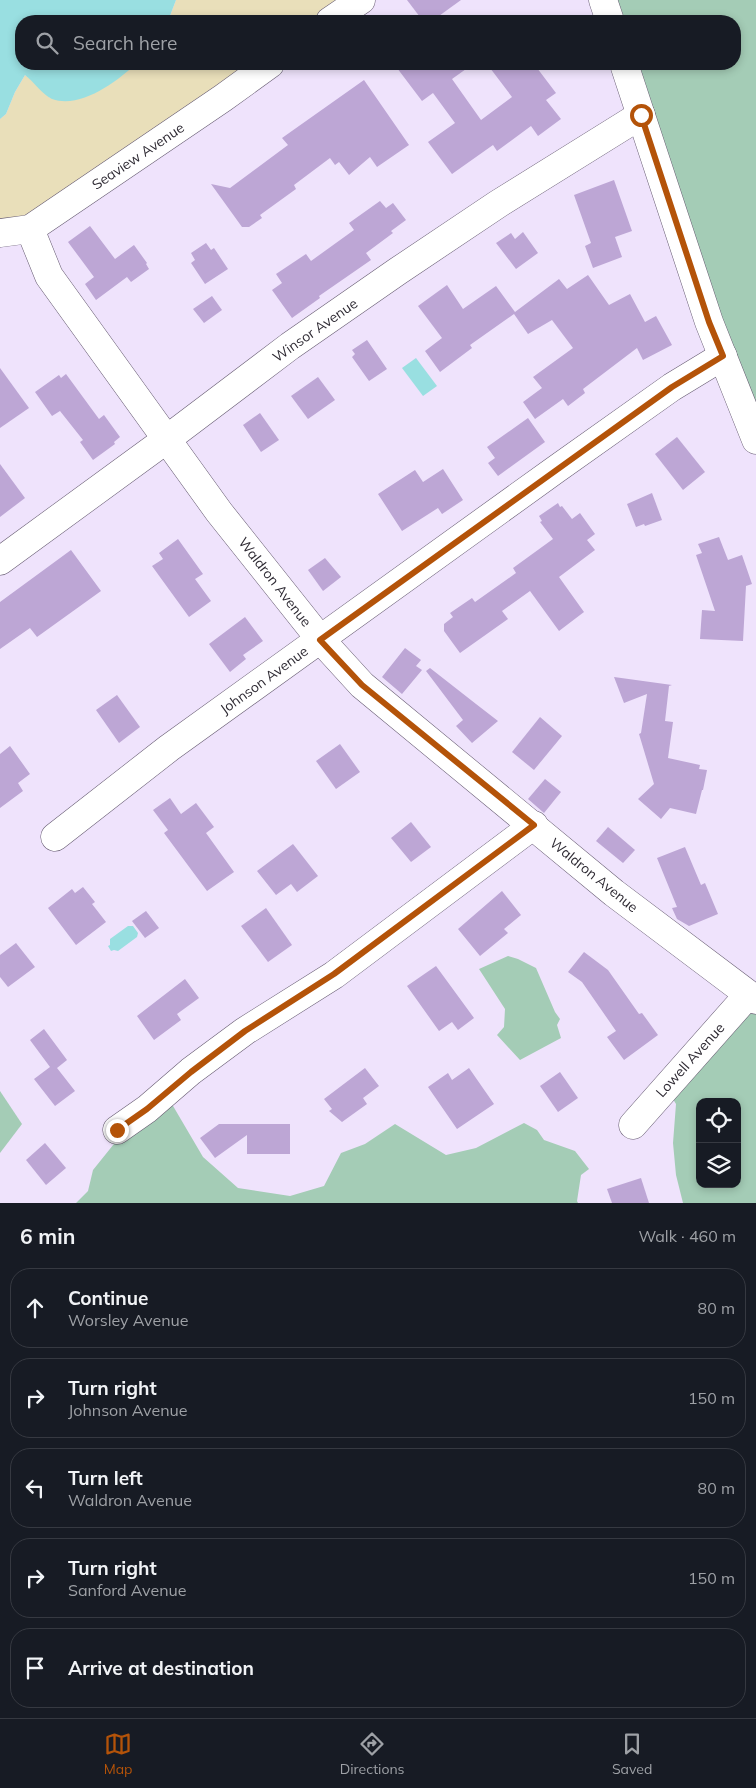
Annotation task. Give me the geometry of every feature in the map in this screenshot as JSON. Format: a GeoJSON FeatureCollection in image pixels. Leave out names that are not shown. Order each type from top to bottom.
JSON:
{"type":"FeatureCollection","features":[{"type":"Feature","properties":{"kind":"street"},"geometry":{"type":"LineString","coordinates":[[339,15],[360,0]]}},
{"type":"Feature","properties":{"kind":"street"},"geometry":{"type":"LineString","coordinates":[[603,0],[608,15]]}},
{"type":"Feature","properties":{"kind":"street","name":"Seaview Avenue"},"geometry":{"type":"LineString","coordinates":[[0,233],[30,229],[262,70]]}},
{"type":"Feature","properties":{"kind":"street"},"geometry":{"type":"LineString","coordinates":[[626,70],[709,322],[756,440]]}},
{"type":"Feature","properties":{"kind":"street","name":"Winsor Avenue"},"geometry":{"type":"LineString","coordinates":[[0,561],[290,346],[498,204],[641,115]]}},
{"type":"Feature","properties":{"kind":"street","name":"Waldron Avenue"},"geometry":{"type":"LineString","coordinates":[[30,229],[49,276],[219,512],[320,640],[362,685],[534,825],[614,893],[752,997]]}},
{"type":"Feature","properties":{"kind":"street","name":"Johnson Avenue"},"geometry":{"type":"LineString","coordinates":[[55,837],[169,748],[672,387],[723,356]]}},
{"type":"Feature","properties":{"kind":"street"},"geometry":{"type":"LineString","coordinates":[[117,1130],[147,1109],[191,1072],[245,1031],[334,974],[534,825]]}},
{"type":"Feature","properties":{"kind":"street","name":"Lowell Avenue"},"geometry":{"type":"LineString","coordinates":[[632,1125],[752,997]]}},
{"type":"Feature","properties":{"kind":"shaded area"},"geometry":{"type":"Polygon","coordinates":[[[0,0],[176,0],[170,15],[15,15],[15,70],[129,70],[97,92],[75,100],[63,101],[52,99],[46,95],[25,75],[15,92],[6,114],[0,119],[0,0]]]}},
{"type":"Feature","properties":{"kind":"shaded area"},"geometry":{"type":"Polygon","coordinates":[[[602,0],[756,0],[756,440],[626,70],[741,70],[741,15],[608,15],[602,0]]]}},
{"type":"Feature","properties":{"kind":"shaded area"},"geometry":{"type":"Polygon","coordinates":[[[416,358],[437,386],[423,396],[402,368],[416,358]]]}},
{"type":"Feature","properties":{"kind":"shaded area"},"geometry":{"type":"Polygon","coordinates":[[[128,926],[133,926],[138,933],[137,937],[118,951],[111,951],[108,946],[110,945],[110,939],[128,926]]]}},
{"type":"Feature","properties":{"kind":"shaded area"},"geometry":{"type":"Polygon","coordinates":[[[508,956],[536,968],[555,1012],[560,1019],[557,1025],[561,1038],[520,1060],[497,1035],[504,1027],[505,1009],[479,969],[508,956]]]}},
{"type":"Feature","properties":{"kind":"shaded area"},"geometry":{"type":"Polygon","coordinates":[[[756,1003],[756,1203],[683,1203],[676,1175],[673,1143],[676,1104],[668,1091],[756,1003]]]}},
{"type":"Feature","properties":{"kind":"shaded area"},"geometry":{"type":"Polygon","coordinates":[[[0,1091],[22,1124],[0,1153],[0,1091]]]}},
{"type":"Feature","properties":{"kind":"shaded area"},"geometry":{"type":"Polygon","coordinates":[[[166,1094],[203,1157],[238,1188],[290,1196],[324,1186],[341,1153],[365,1144],[395,1124],[446,1155],[476,1148],[524,1123],[537,1130],[544,1140],[575,1151],[589,1169],[581,1175],[578,1203],[76,1203],[88,1191],[93,1170],[134,1119],[166,1094]]]}},
{"type":"Feature","properties":{"kind":"sand"},"geometry":{"type":"Polygon","coordinates":[[[176,0],[363,0],[341,15],[170,15],[176,0]]]}},
{"type":"Feature","properties":{"kind":"sand"},"geometry":{"type":"Polygon","coordinates":[[[128,70],[262,70],[0,235],[0,119],[6,114],[15,92],[25,75],[50,98],[110,84],[128,70]]]}},
{"type":"Feature","properties":{"kind":"building"},"geometry":{"type":"Polygon","coordinates":[[[407,0],[461,0],[440,15],[418,15],[407,0]]]}},
{"type":"Feature","properties":{"kind":"building"},"geometry":{"type":"Polygon","coordinates":[[[399,70],[465,70],[452,79],[481,120],[512,97],[492,70],[539,70],[556,93],[546,100],[561,119],[538,136],[531,126],[497,151],[493,145],[452,174],[428,142],[455,123],[433,93],[422,101],[399,70]]]}},
{"type":"Feature","properties":{"kind":"building"},"geometry":{"type":"Polygon","coordinates":[[[364,80],[409,145],[377,167],[370,157],[349,175],[339,162],[335,165],[330,158],[294,185],[296,189],[260,215],[262,218],[249,227],[242,227],[211,184],[230,188],[288,145],[282,138],[364,80]]]}},
{"type":"Feature","properties":{"kind":"building"},"geometry":{"type":"Polygon","coordinates":[[[614,180],[632,231],[615,237],[622,257],[593,268],[585,246],[591,243],[574,195],[614,180]]]}},
{"type":"Feature","properties":{"kind":"building"},"geometry":{"type":"Polygon","coordinates":[[[380,201],[386,208],[393,203],[406,220],[391,231],[393,233],[366,253],[371,260],[319,296],[320,298],[292,318],[272,290],[282,283],[276,274],[306,254],[311,261],[354,230],[349,223],[380,201]]]}},
{"type":"Feature","properties":{"kind":"building"},"geometry":{"type":"Polygon","coordinates":[[[90,226],[115,259],[134,245],[149,269],[131,282],[127,277],[96,300],[85,284],[94,277],[68,242],[90,226]]]}},
{"type":"Feature","properties":{"kind":"building"},"geometry":{"type":"Polygon","coordinates":[[[523,232],[538,253],[516,269],[496,243],[511,233],[515,239],[523,232]]]}},
{"type":"Feature","properties":{"kind":"building"},"geometry":{"type":"Polygon","coordinates":[[[206,243],[211,250],[214,248],[228,269],[205,284],[191,263],[195,260],[191,253],[206,243]]]}},
{"type":"Feature","properties":{"kind":"building"},"geometry":{"type":"Polygon","coordinates":[[[588,275],[609,305],[630,294],[645,322],[656,316],[672,345],[643,360],[637,348],[583,389],[585,393],[568,406],[563,399],[535,419],[523,402],[542,388],[533,377],[573,348],[552,320],[528,334],[514,314],[470,345],[472,348],[440,372],[425,351],[442,338],[418,306],[447,285],[463,309],[496,286],[515,312],[559,279],[567,289],[588,275]]]}},
{"type":"Feature","properties":{"kind":"building"},"geometry":{"type":"Polygon","coordinates":[[[212,296],[222,310],[204,323],[193,309],[212,296]]]}},
{"type":"Feature","properties":{"kind":"building"},"geometry":{"type":"Polygon","coordinates":[[[367,340],[387,369],[369,381],[352,357],[355,354],[352,350],[367,340]]]}},
{"type":"Feature","properties":{"kind":"building"},"geometry":{"type":"Polygon","coordinates":[[[0,368],[29,408],[0,428],[0,368]]]}},
{"type":"Feature","properties":{"kind":"building"},"geometry":{"type":"Polygon","coordinates":[[[66,374],[99,419],[104,415],[120,437],[114,442],[115,444],[93,460],[80,442],[83,440],[60,411],[52,416],[35,392],[59,375],[61,378],[66,374]]]}},
{"type":"Feature","properties":{"kind":"building"},"geometry":{"type":"Polygon","coordinates":[[[318,377],[335,400],[308,419],[291,396],[318,377]]]}},
{"type":"Feature","properties":{"kind":"building"},"geometry":{"type":"Polygon","coordinates":[[[260,413],[279,440],[261,452],[243,425],[260,413]]]}},
{"type":"Feature","properties":{"kind":"building"},"geometry":{"type":"Polygon","coordinates":[[[528,418],[545,442],[498,476],[488,463],[495,458],[487,447],[528,418]]]}},
{"type":"Feature","properties":{"kind":"building"},"geometry":{"type":"Polygon","coordinates":[[[677,437],[705,472],[683,490],[655,454],[677,437]]]}},
{"type":"Feature","properties":{"kind":"building"},"geometry":{"type":"Polygon","coordinates":[[[0,464],[25,498],[0,517],[0,464]]]}},
{"type":"Feature","properties":{"kind":"building"},"geometry":{"type":"Polygon","coordinates":[[[443,469],[463,500],[442,514],[438,508],[402,531],[378,494],[415,470],[423,482],[443,469]]]}},
{"type":"Feature","properties":{"kind":"building"},"geometry":{"type":"Polygon","coordinates":[[[652,493],[662,520],[636,527],[627,504],[652,493]]]}},
{"type":"Feature","properties":{"kind":"building"},"geometry":{"type":"Polygon","coordinates":[[[558,503],[572,519],[580,513],[595,534],[587,540],[595,550],[559,577],[584,612],[559,631],[530,591],[502,611],[508,619],[460,653],[444,631],[444,624],[453,617],[450,613],[472,598],[475,602],[516,573],[513,568],[553,539],[540,522],[542,521],[539,516],[558,503]]]}},
{"type":"Feature","properties":{"kind":"building"},"geometry":{"type":"Polygon","coordinates":[[[719,537],[728,560],[742,555],[752,584],[746,586],[743,641],[700,639],[702,610],[715,611],[696,555],[702,553],[698,544],[719,537]]]}},
{"type":"Feature","properties":{"kind":"building"},"geometry":{"type":"Polygon","coordinates":[[[178,539],[203,574],[195,579],[211,601],[189,617],[152,566],[163,559],[159,553],[178,539]]]}},
{"type":"Feature","properties":{"kind":"building"},"geometry":{"type":"Polygon","coordinates":[[[71,550],[101,591],[37,637],[30,628],[0,649],[0,602],[71,550]]]}},
{"type":"Feature","properties":{"kind":"building"},"geometry":{"type":"Polygon","coordinates":[[[325,558],[341,577],[323,591],[308,570],[325,558]]]}},
{"type":"Feature","properties":{"kind":"building"},"geometry":{"type":"Polygon","coordinates":[[[245,617],[263,641],[243,655],[246,659],[230,672],[209,644],[245,617]]]}},
{"type":"Feature","properties":{"kind":"building"},"geometry":{"type":"Polygon","coordinates":[[[405,648],[421,660],[416,666],[422,670],[402,694],[382,677],[405,648]]]}},
{"type":"Feature","properties":{"kind":"building"},"geometry":{"type":"Polygon","coordinates":[[[430,668],[498,721],[472,743],[456,726],[463,720],[426,671],[430,668]]]}},
{"type":"Feature","properties":{"kind":"building"},"geometry":{"type":"Polygon","coordinates":[[[614,677],[672,685],[669,686],[665,721],[673,722],[668,758],[700,765],[699,769],[707,770],[696,814],[670,808],[661,819],[638,799],[654,784],[639,734],[641,733],[647,694],[624,703],[614,677]]]}},
{"type":"Feature","properties":{"kind":"building"},"geometry":{"type":"Polygon","coordinates":[[[117,695],[140,727],[119,743],[96,710],[117,695]]]}},
{"type":"Feature","properties":{"kind":"building"},"geometry":{"type":"Polygon","coordinates":[[[540,717],[562,736],[534,770],[512,752],[540,717]]]}},
{"type":"Feature","properties":{"kind":"building"},"geometry":{"type":"Polygon","coordinates":[[[340,744],[360,772],[336,789],[316,761],[340,744]]]}},
{"type":"Feature","properties":{"kind":"building"},"geometry":{"type":"Polygon","coordinates":[[[10,746],[30,774],[18,783],[23,791],[0,808],[0,754],[10,746]]]}},
{"type":"Feature","properties":{"kind":"building"},"geometry":{"type":"Polygon","coordinates":[[[545,779],[561,792],[544,813],[528,799],[545,779]]]}},
{"type":"Feature","properties":{"kind":"building"},"geometry":{"type":"Polygon","coordinates":[[[170,798],[181,814],[196,803],[214,827],[206,833],[234,872],[207,891],[164,833],[168,830],[153,810],[170,798]]]}},
{"type":"Feature","properties":{"kind":"building"},"geometry":{"type":"Polygon","coordinates":[[[411,822],[431,847],[411,862],[391,838],[411,822]]]}},
{"type":"Feature","properties":{"kind":"building"},"geometry":{"type":"Polygon","coordinates":[[[608,827],[635,850],[623,863],[596,841],[608,827]]]}},
{"type":"Feature","properties":{"kind":"building"},"geometry":{"type":"Polygon","coordinates":[[[293,844],[318,876],[297,892],[291,884],[276,895],[257,871],[293,844]]]}},
{"type":"Feature","properties":{"kind":"building"},"geometry":{"type":"Polygon","coordinates":[[[685,847],[701,885],[705,883],[718,914],[689,926],[677,919],[672,908],[677,907],[657,858],[685,847]]]}},
{"type":"Feature","properties":{"kind":"building"},"geometry":{"type":"Polygon","coordinates":[[[83,887],[95,902],[92,904],[106,922],[76,945],[48,908],[72,889],[75,893],[83,887]]]}},
{"type":"Feature","properties":{"kind":"building"},"geometry":{"type":"Polygon","coordinates":[[[502,891],[521,915],[504,929],[508,933],[480,956],[458,929],[502,891]]]}},
{"type":"Feature","properties":{"kind":"building"},"geometry":{"type":"Polygon","coordinates":[[[266,908],[292,945],[268,962],[241,926],[266,908]]]}},
{"type":"Feature","properties":{"kind":"building"},"geometry":{"type":"Polygon","coordinates":[[[146,911],[159,928],[145,938],[132,921],[146,911]]]}},
{"type":"Feature","properties":{"kind":"building"},"geometry":{"type":"Polygon","coordinates":[[[16,943],[35,967],[8,987],[0,977],[0,955],[16,943]]]}},
{"type":"Feature","properties":{"kind":"building"},"geometry":{"type":"Polygon","coordinates":[[[584,952],[608,970],[639,1014],[642,1013],[658,1035],[624,1060],[607,1037],[616,1031],[582,982],[568,972],[584,952]]]}},
{"type":"Feature","properties":{"kind":"building"},"geometry":{"type":"Polygon","coordinates":[[[436,966],[474,1018],[458,1030],[452,1022],[439,1031],[407,986],[436,966]]]}},
{"type":"Feature","properties":{"kind":"building"},"geometry":{"type":"Polygon","coordinates":[[[185,979],[199,998],[177,1014],[181,1020],[154,1040],[137,1016],[185,979]]]}},
{"type":"Feature","properties":{"kind":"building"},"geometry":{"type":"Polygon","coordinates":[[[44,1029],[67,1060],[57,1068],[75,1091],[55,1106],[34,1079],[50,1067],[30,1040],[44,1029]]]}},
{"type":"Feature","properties":{"kind":"building"},"geometry":{"type":"Polygon","coordinates":[[[365,1068],[379,1086],[363,1098],[367,1104],[342,1122],[329,1111],[332,1109],[324,1099],[365,1068]]]}},
{"type":"Feature","properties":{"kind":"building"},"geometry":{"type":"Polygon","coordinates":[[[469,1068],[494,1104],[457,1129],[428,1087],[448,1073],[452,1080],[469,1068]]]}},
{"type":"Feature","properties":{"kind":"building"},"geometry":{"type":"Polygon","coordinates":[[[560,1072],[578,1098],[558,1112],[540,1086],[560,1072]]]}},
{"type":"Feature","properties":{"kind":"building"},"geometry":{"type":"Polygon","coordinates":[[[219,1124],[290,1124],[290,1154],[247,1154],[247,1135],[215,1158],[200,1138],[219,1124]]]}},
{"type":"Feature","properties":{"kind":"building"},"geometry":{"type":"Polygon","coordinates":[[[45,1143],[66,1168],[46,1185],[26,1160],[45,1143]]]}},
{"type":"Feature","properties":{"kind":"building"},"geometry":{"type":"Polygon","coordinates":[[[641,1178],[649,1203],[612,1203],[607,1189],[641,1178]]]}},
{"type":"Feature","properties":{"kind":"route"},"geometry":{"type":"LineString","coordinates":[[117,1130],[147,1109],[191,1072],[245,1031],[334,974],[534,825],[362,685],[320,640],[672,387],[723,356],[709,322],[641,115]]}}]}
